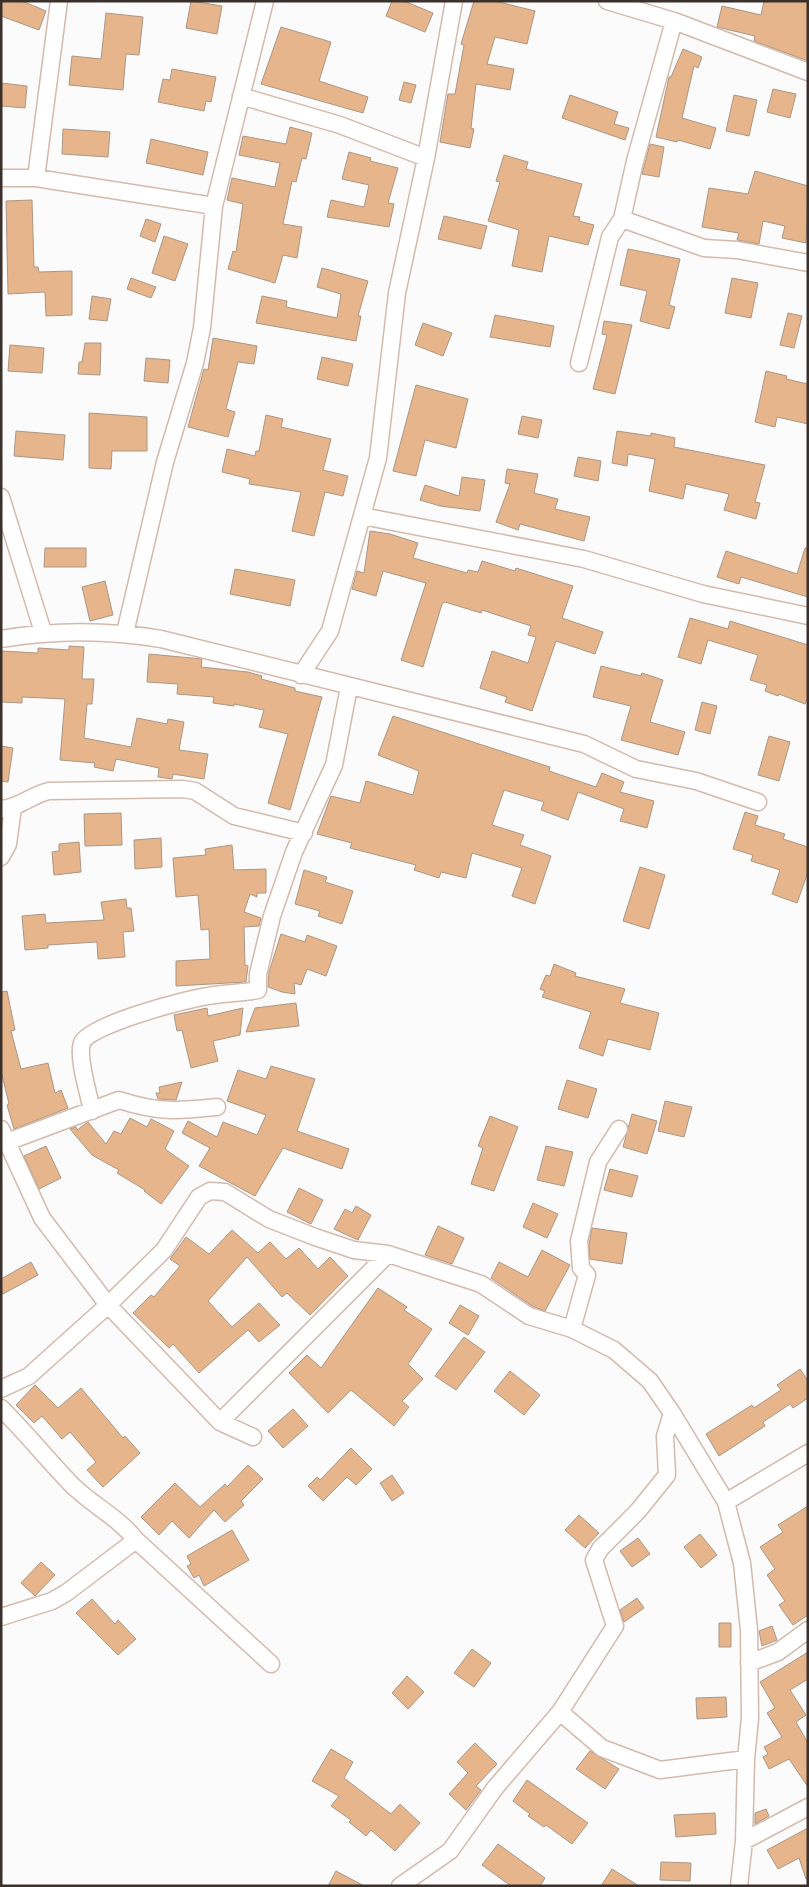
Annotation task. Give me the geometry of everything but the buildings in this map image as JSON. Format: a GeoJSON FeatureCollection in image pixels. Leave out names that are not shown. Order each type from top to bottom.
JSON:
{"type":"FeatureCollection","features":[{"type":"Feature","properties":{"kind":"street"},"geometry":{"type":"LineString","coordinates":[[36,178],[59,1]]}},
{"type":"Feature","properties":{"kind":"street"},"geometry":{"type":"LineString","coordinates":[[124,633],[165,462],[195,363],[202,328],[214,206],[265,1]]}},
{"type":"Feature","properties":{"kind":"street"},"geometry":{"type":"LineString","coordinates":[[301,674],[330,631],[378,458],[397,294],[426,158],[454,1]]}},
{"type":"Feature","properties":{"kind":"street"},"geometry":{"type":"LineString","coordinates":[[607,1],[674,21],[808,72]]}},
{"type":"Feature","properties":{"kind":"street"},"geometry":{"type":"LineString","coordinates":[[579,363],[610,237],[622,219],[635,161],[674,21]]}},
{"type":"Feature","properties":{"kind":"street"},"geometry":{"type":"LineString","coordinates":[[242,96],[340,125],[426,158]]}},
{"type":"Feature","properties":{"kind":"street"},"geometry":{"type":"LineString","coordinates":[[1,178],[36,178],[214,206]]}},
{"type":"Feature","properties":{"kind":"street"},"geometry":{"type":"LineString","coordinates":[[622,219],[704,248],[737,250],[808,263]]}},
{"type":"Feature","properties":{"kind":"street"},"geometry":{"type":"LineString","coordinates":[[1,497],[4,516],[43,632]]}},
{"type":"Feature","properties":{"kind":"street"},"geometry":{"type":"LineString","coordinates":[[362,516],[584,559],[703,594],[808,616]]}},
{"type":"Feature","properties":{"kind":"street"},"geometry":{"type":"LineString","coordinates":[[1,639],[43,632],[124,633],[161,639],[584,744],[636,770],[696,781],[758,802]]}},
{"type":"Feature","properties":{"kind":"street"},"geometry":{"type":"LineString","coordinates":[[92,1111],[80,1053],[82,1042],[90,1033],[108,1024],[208,996],[232,995],[258,990],[258,974],[272,916],[294,852],[304,834],[334,765],[349,687]]}},
{"type":"Feature","properties":{"kind":"street"},"geometry":{"type":"LineString","coordinates":[[1,857],[8,844],[7,809],[32,796],[49,791],[183,789],[195,791],[234,816],[304,834]]}},
{"type":"Feature","properties":{"kind":"street"},"geometry":{"type":"LineString","coordinates":[[217,1107],[176,1111],[156,1110],[119,1100],[92,1111],[4,1135],[42,1218],[108,1305],[220,1422],[253,1437]]}},
{"type":"Feature","properties":{"kind":"street"},"geometry":{"type":"LineString","coordinates":[[572,1329],[587,1275],[581,1268],[579,1241],[598,1162],[619,1129]]}},
{"type":"Feature","properties":{"kind":"street"},"geometry":{"type":"LineString","coordinates":[[1,1389],[30,1376],[108,1305],[164,1250],[199,1196],[210,1191],[225,1192],[269,1219],[315,1237],[354,1250],[388,1254],[481,1284],[530,1316],[572,1329],[614,1350],[650,1381],[672,1413],[726,1502],[742,1563],[749,1630],[750,1718],[746,1759],[744,1841],[739,1886]]}},
{"type":"Feature","properties":{"kind":"street"},"geometry":{"type":"LineString","coordinates":[[220,1422],[388,1254]]}},
{"type":"Feature","properties":{"kind":"street"},"geometry":{"type":"LineString","coordinates":[[1,1408],[73,1486],[126,1527],[136,1540],[271,1664]]}},
{"type":"Feature","properties":{"kind":"street"},"geometry":{"type":"LineString","coordinates":[[400,1886],[450,1851],[495,1788],[560,1712],[615,1626],[594,1560],[600,1549],[638,1511],[667,1475],[665,1436],[672,1413]]}},
{"type":"Feature","properties":{"kind":"street"},"geometry":{"type":"LineString","coordinates":[[726,1502],[808,1453]]}},
{"type":"Feature","properties":{"kind":"street"},"geometry":{"type":"LineString","coordinates":[[1,1617],[52,1601],[66,1593],[136,1540]]}},
{"type":"Feature","properties":{"kind":"street"},"geometry":{"type":"LineString","coordinates":[[749,1663],[778,1652],[808,1630]]}},
{"type":"Feature","properties":{"kind":"street"},"geometry":{"type":"LineString","coordinates":[[560,1712],[602,1748],[660,1770],[746,1759]]}},
{"type":"Feature","properties":{"kind":"street"},"geometry":{"type":"LineString","coordinates":[[744,1841],[808,1807]]}}]}
